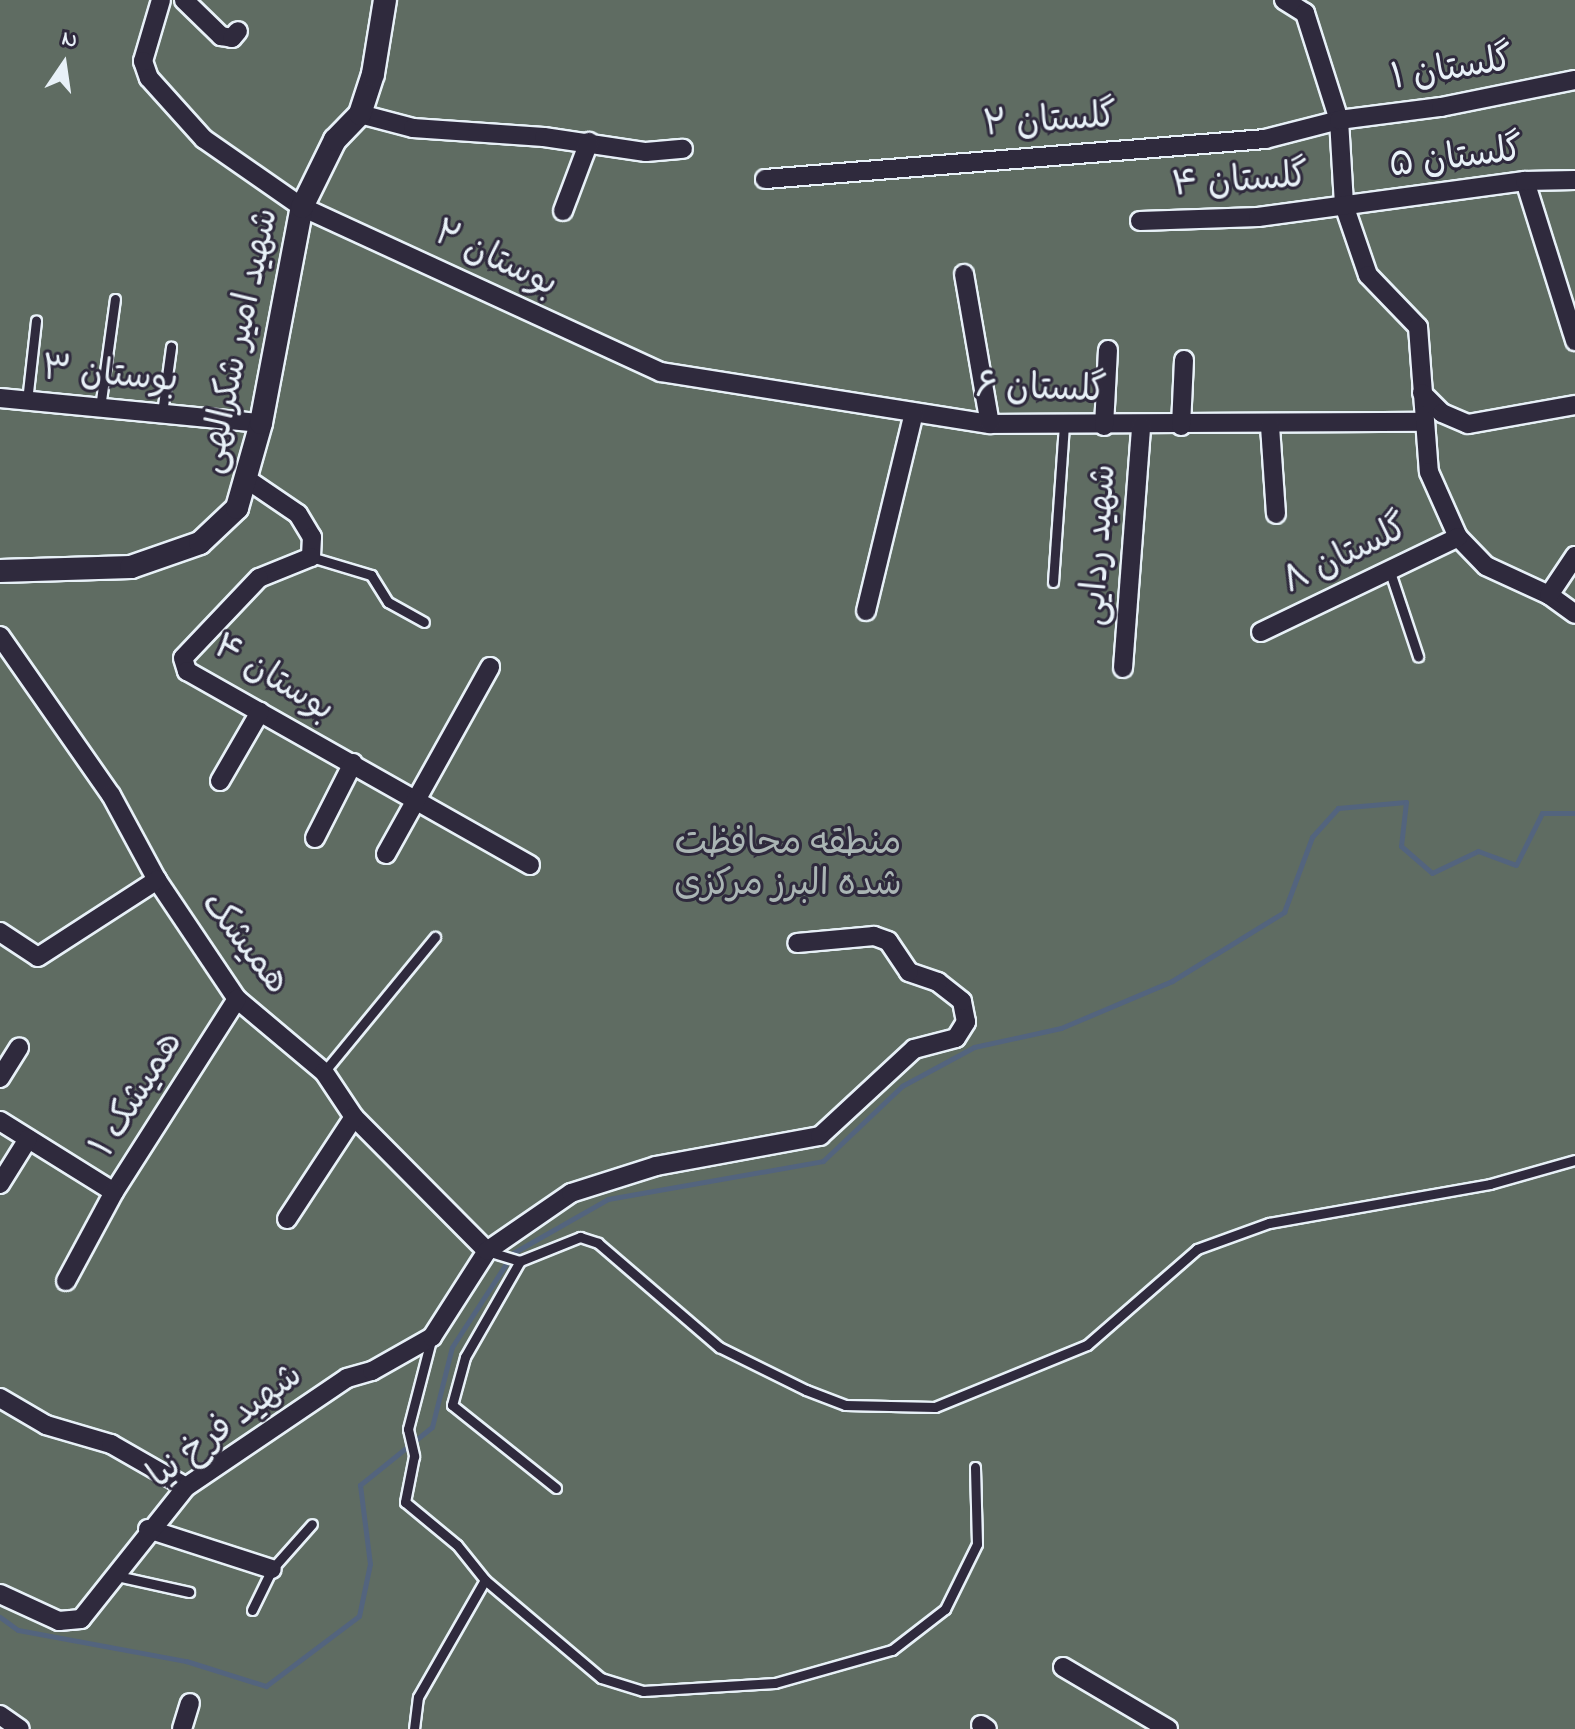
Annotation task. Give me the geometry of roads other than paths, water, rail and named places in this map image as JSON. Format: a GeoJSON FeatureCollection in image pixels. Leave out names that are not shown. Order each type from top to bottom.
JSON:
{"type":"FeatureCollection","features":[{"type":"Feature","properties":{"kind":"street","name":"بوستان ۲"},"geometry":{"type":"LineString","coordinates":[[161,0],[143,61],[149,78],[204,139],[302,207],[661,372]]}},
{"type":"Feature","properties":{"kind":"street"},"geometry":{"type":"LineString","coordinates":[[184,0],[221,36],[232,38],[238,31]]}},
{"type":"Feature","properties":{"kind":"street","name":"شهید امیر شکرالهی"},"geometry":{"type":"LineString","coordinates":[[0,571],[131,567],[200,543],[237,508],[248,480],[261,423],[302,207],[335,140],[360,114],[373,74],[385,0]]}},
{"type":"Feature","properties":{"kind":"street"},"geometry":{"type":"LineString","coordinates":[[1284,0],[1305,13],[1339,120],[1344,205],[1368,275],[1418,327],[1422,422],[1429,472],[1458,537],[1486,566],[1549,595],[1575,614]]}},
{"type":"Feature","properties":{"kind":"street","name":"گلستان ۱"},"geometry":{"type":"LineString","coordinates":[[1339,120],[1441,107],[1575,80]]}},
{"type":"Feature","properties":{"kind":"street"},"geometry":{"type":"LineString","coordinates":[[360,114],[413,128],[589,142],[646,152],[683,149]]}},
{"type":"Feature","properties":{"kind":"street","name":"گلستان ۲"},"geometry":{"type":"LineString","coordinates":[[765,179],[1265,139],[1339,120]]}},
{"type":"Feature","properties":{"kind":"street"},"geometry":{"type":"LineString","coordinates":[[563,211],[589,142]]}},
{"type":"Feature","properties":{"kind":"street","name":"گلستان ۵"},"geometry":{"type":"LineString","coordinates":[[1344,205],[1525,181],[1575,180]]}},
{"type":"Feature","properties":{"kind":"street"},"geometry":{"type":"LineString","coordinates":[[1525,181],[1575,341]]}},
{"type":"Feature","properties":{"kind":"street","name":"گلستان ۴"},"geometry":{"type":"LineString","coordinates":[[1140,221],[1258,217],[1344,205]]}},
{"type":"Feature","properties":{"kind":"street"},"geometry":{"type":"LineString","coordinates":[[964,274],[990,424]]}},
{"type":"Feature","properties":{"kind":"street"},"geometry":{"type":"LineString","coordinates":[[1104,426],[1108,350]]}},
{"type":"Feature","properties":{"kind":"street"},"geometry":{"type":"LineString","coordinates":[[1181,426],[1184,360]]}},
{"type":"Feature","properties":{"kind":"street","name":"گلستان ۶"},"geometry":{"type":"LineString","coordinates":[[661,372],[990,424],[1270,426],[1422,422]]}},
{"type":"Feature","properties":{"kind":"street"},"geometry":{"type":"LineString","coordinates":[[1422,393],[1442,413],[1468,424],[1575,405]]}},
{"type":"Feature","properties":{"kind":"street","name":"بوستان ۳"},"geometry":{"type":"LineString","coordinates":[[0,398],[261,423]]}},
{"type":"Feature","properties":{"kind":"street"},"geometry":{"type":"LineString","coordinates":[[866,611],[914,413]]}},
{"type":"Feature","properties":{"kind":"street","name":"شهید ردایی"},"geometry":{"type":"LineString","coordinates":[[1123,668],[1141,426]]}},
{"type":"Feature","properties":{"kind":"street"},"geometry":{"type":"LineString","coordinates":[[1270,426],[1276,514]]}},
{"type":"Feature","properties":{"kind":"street"},"geometry":{"type":"LineString","coordinates":[[248,480],[298,514],[312,537],[311,557]]}},
{"type":"Feature","properties":{"kind":"street","name":"گلستان ۸"},"geometry":{"type":"LineString","coordinates":[[1261,632],[1458,537]]}},
{"type":"Feature","properties":{"kind":"street"},"geometry":{"type":"LineString","coordinates":[[1549,595],[1575,556]]}},
{"type":"Feature","properties":{"kind":"street","name":"بوستان ۴"},"geometry":{"type":"LineString","coordinates":[[311,557],[259,578],[183,658],[187,671],[530,865]]}},
{"type":"Feature","properties":{"kind":"street","name":"همیشک"},"geometry":{"type":"LineString","coordinates":[[0,636],[111,795],[157,880],[237,999],[324,1072],[354,1117],[493,1253]]}},
{"type":"Feature","properties":{"kind":"street"},"geometry":{"type":"LineString","coordinates":[[386,854],[490,667]]}},
{"type":"Feature","properties":{"kind":"street"},"geometry":{"type":"LineString","coordinates":[[220,781],[260,712]]}},
{"type":"Feature","properties":{"kind":"street"},"geometry":{"type":"LineString","coordinates":[[315,838],[353,763]]}},
{"type":"Feature","properties":{"kind":"street"},"geometry":{"type":"LineString","coordinates":[[0,932],[38,957],[157,880]]}},
{"type":"Feature","properties":{"kind":"street"},"geometry":{"type":"LineString","coordinates":[[493,1253],[571,1193],[656,1166],[820,1136],[914,1049],[956,1038],[966,1022],[962,1001],[938,982],[909,972],[888,941],[874,936],[797,943]]}},
{"type":"Feature","properties":{"kind":"street","name":"همیشک ۱"},"geometry":{"type":"LineString","coordinates":[[0,1121],[114,1192],[237,999]]}},
{"type":"Feature","properties":{"kind":"street"},"geometry":{"type":"LineString","coordinates":[[0,1078],[19,1047]]}},
{"type":"Feature","properties":{"kind":"street"},"geometry":{"type":"LineString","coordinates":[[287,1219],[354,1117]]}},
{"type":"Feature","properties":{"kind":"street"},"geometry":{"type":"LineString","coordinates":[[0,1184],[28,1139]]}},
{"type":"Feature","properties":{"kind":"street"},"geometry":{"type":"LineString","coordinates":[[66,1281],[114,1192]]}},
{"type":"Feature","properties":{"kind":"street","name":"شهید فرخ نیا"},"geometry":{"type":"LineString","coordinates":[[5,1607],[59,1621],[81,1619],[148,1529],[186,1487],[347,1378],[372,1371],[432,1337],[493,1253]]}},
{"type":"Feature","properties":{"kind":"street"},"geometry":{"type":"LineString","coordinates":[[0,1398],[46,1425],[111,1444],[186,1487]]}},
{"type":"Feature","properties":{"kind":"street"},"geometry":{"type":"LineString","coordinates":[[148,1529],[272,1569]]}},
{"type":"Feature","properties":{"kind":"street"},"geometry":{"type":"LineString","coordinates":[[1063,1667],[1168,1729]]}},
{"type":"Feature","properties":{"kind":"street"},"geometry":{"type":"LineString","coordinates":[[182,1729],[190,1703]]}},
{"type":"Feature","properties":{"kind":"street"},"geometry":{"type":"LineString","coordinates":[[0,1715],[20,1729]]}},
{"type":"Feature","properties":{"kind":"lane"},"geometry":{"type":"LineString","coordinates":[[100,408],[115,299]]}},
{"type":"Feature","properties":{"kind":"lane"},"geometry":{"type":"LineString","coordinates":[[27,401],[36,321]]}},
{"type":"Feature","properties":{"kind":"lane"},"geometry":{"type":"LineString","coordinates":[[162,413],[171,347]]}},
{"type":"Feature","properties":{"kind":"lane"},"geometry":{"type":"LineString","coordinates":[[1053,582],[1064,426]]}},
{"type":"Feature","properties":{"kind":"lane"},"geometry":{"type":"LineString","coordinates":[[311,557],[371,575],[388,602],[424,622]]}},
{"type":"Feature","properties":{"kind":"lane"},"geometry":{"type":"LineString","coordinates":[[1390,572],[1418,656]]}},
{"type":"Feature","properties":{"kind":"lane"},"geometry":{"type":"LineString","coordinates":[[324,1072],[435,937]]}},
{"type":"Feature","properties":{"kind":"lane"},"geometry":{"type":"LineString","coordinates":[[493,1253],[520,1261],[580,1237],[598,1243],[719,1347],[806,1390],[845,1405],[935,1407],[1087,1345],[1197,1249],[1269,1223],[1490,1184],[1575,1160]]}},
{"type":"Feature","properties":{"kind":"lane"},"geometry":{"type":"LineString","coordinates":[[520,1261],[465,1357],[452,1405],[556,1488]]}},
{"type":"Feature","properties":{"kind":"lane"},"geometry":{"type":"LineString","coordinates":[[432,1337],[408,1429],[414,1456],[405,1502],[457,1545],[485,1580],[601,1678],[643,1691],[775,1683],[892,1650],[945,1609],[977,1544],[975,1467]]}},
{"type":"Feature","properties":{"kind":"lane"},"geometry":{"type":"LineString","coordinates":[[252,1610],[272,1569],[312,1524]]}},
{"type":"Feature","properties":{"kind":"lane"},"geometry":{"type":"LineString","coordinates":[[113,1575],[189,1592]]}},
{"type":"Feature","properties":{"kind":"lane"},"geometry":{"type":"LineString","coordinates":[[414,1729],[418,1697],[485,1580]]}},
{"type":"Feature","properties":{"kind":"waterway"},"geometry":{"type":"LineString","coordinates":[[0,1617],[18,1630],[186,1661],[266,1686],[359,1616],[370,1564],[360,1485],[432,1427],[452,1347],[513,1253],[608,1199],[823,1161],[902,1086],[974,1047],[1061,1028],[1172,981],[1284,912],[1312,837],[1338,808],[1406,802],[1401,846],[1432,873],[1478,851],[1516,865],[1542,813],[1575,813]]}},
{"type":"Feature","properties":{"kind":"park label","name":"منطقه محافظت شده البرز مرکزی"},"geometry":{"type":"Point","coordinates":[788,864]}}]}
